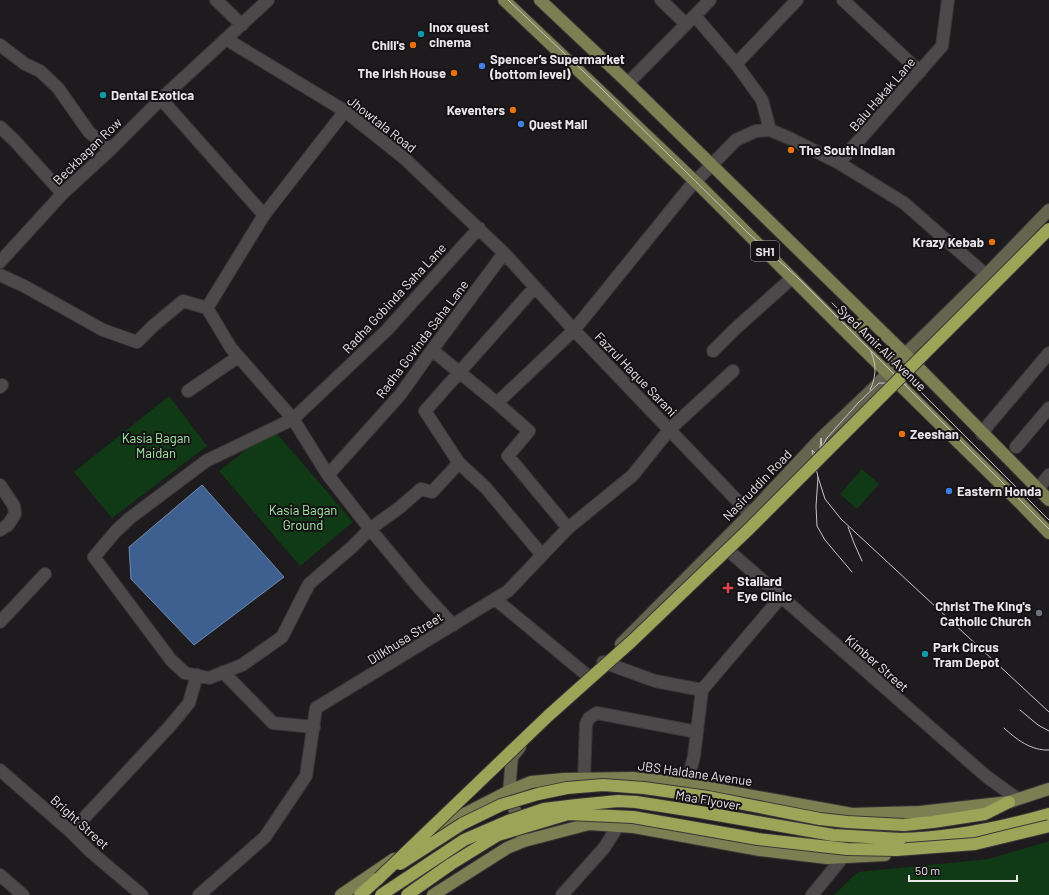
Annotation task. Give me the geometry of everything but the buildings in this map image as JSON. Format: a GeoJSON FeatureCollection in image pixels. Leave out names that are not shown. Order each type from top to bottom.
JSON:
{"type":"FeatureCollection","features":[{"type":"Feature","properties":{"kind":"highway"},"geometry":{"type":"LineString","coordinates":[[379,878],[548,716],[632,641],[748,530],[1049,229]]}},
{"type":"Feature","properties":{"kind":"highway","name":"Maa Flyover"},"geometry":{"type":"LineString","coordinates":[[360,895],[379,878],[462,824],[501,805],[538,794],[567,788],[604,785],[644,788],[708,797],[820,819],[904,825],[985,814],[1014,800]]}},
{"type":"Feature","properties":{"kind":"highway","name":"Maa Flyover"},"geometry":{"type":"LineString","coordinates":[[381,895],[464,840],[508,821],[544,809],[618,801],[636,802],[833,835],[900,839],[926,839],[963,834],[1014,824],[1049,814]]}},
{"type":"Feature","properties":{"kind":"highway"},"geometry":{"type":"LineString","coordinates":[[407,895],[451,864],[498,835],[568,814],[633,817],[758,839],[846,849],[896,850],[975,844],[1049,827]]}},
{"type":"Feature","properties":{"kind":"main road","name":"Syed Amir Ali Avenue"},"geometry":{"type":"LineString","coordinates":[[504,0],[695,182],[1049,533]]}},
{"type":"Feature","properties":{"kind":"main road","name":"Syed Amir Ali Avenue"},"geometry":{"type":"LineString","coordinates":[[540,0],[628,83],[905,354],[982,434],[1049,500]]}},
{"type":"Feature","properties":{"kind":"main road","name":"Nasiruddin Road"},"geometry":{"type":"LineString","coordinates":[[509,791],[512,757],[535,729],[721,544],[821,438],[879,383],[905,354],[986,276],[1049,210]]}},
{"type":"Feature","properties":{"kind":"main road"},"geometry":{"type":"LineString","coordinates":[[850,336],[867,318]]}},
{"type":"Feature","properties":{"kind":"main road","name":"JBS Haldane Avenue"},"geometry":{"type":"LineString","coordinates":[[341,895],[443,825],[509,791],[531,782],[564,779],[633,778],[687,784],[852,814],[920,812],[1014,800],[1049,789]]}},
{"type":"Feature","properties":{"kind":"main road"},"geometry":{"type":"LineString","coordinates":[[509,791],[524,841]]}},
{"type":"Feature","properties":{"kind":"main road"},"geometry":{"type":"LineString","coordinates":[[433,895],[507,848],[524,841],[589,824],[634,827],[760,850],[827,858],[970,850],[1049,827]]}},
{"type":"Feature","properties":{"kind":"street"},"geometry":{"type":"LineString","coordinates":[[216,0],[242,25]]}},
{"type":"Feature","properties":{"kind":"street","name":"Beckbagan Row"},"geometry":{"type":"LineString","coordinates":[[2,257],[62,193],[110,150],[161,99],[268,0]]}},
{"type":"Feature","properties":{"kind":"street"},"geometry":{"type":"LineString","coordinates":[[661,0],[690,20],[736,64],[762,100],[770,130]]}},
{"type":"Feature","properties":{"kind":"street"},"geometry":{"type":"LineString","coordinates":[[628,83],[710,0]]}},
{"type":"Feature","properties":{"kind":"street"},"geometry":{"type":"LineString","coordinates":[[736,64],[797,0]]}},
{"type":"Feature","properties":{"kind":"street"},"geometry":{"type":"LineString","coordinates":[[843,0],[920,72]]}},
{"type":"Feature","properties":{"kind":"street","name":"Balu Hakak Lane"},"geometry":{"type":"LineString","coordinates":[[839,163],[942,46],[948,0]]}},
{"type":"Feature","properties":{"kind":"street","name":"Jhowtala Road"},"geometry":{"type":"LineString","coordinates":[[226,39],[345,111],[404,158],[504,253]]}},
{"type":"Feature","properties":{"kind":"street"},"geometry":{"type":"LineString","coordinates":[[0,45],[25,64],[40,72],[58,88],[89,132],[110,150]]}},
{"type":"Feature","properties":{"kind":"street"},"geometry":{"type":"LineString","coordinates":[[161,99],[264,215]]}},
{"type":"Feature","properties":{"kind":"street"},"geometry":{"type":"LineString","coordinates":[[207,308],[264,215],[345,111]]}},
{"type":"Feature","properties":{"kind":"street"},"geometry":{"type":"LineString","coordinates":[[0,127],[14,140],[62,193]]}},
{"type":"Feature","properties":{"kind":"street"},"geometry":{"type":"LineString","coordinates":[[497,402],[574,330],[695,182],[736,140],[756,131],[770,130],[789,138],[839,163],[904,203],[986,276]]}},
{"type":"Feature","properties":{"kind":"street","name":"Radha Gobinda Saha Lane"},"geometry":{"type":"LineString","coordinates":[[197,676],[185,673],[171,660],[94,557],[130,518],[206,461],[293,419],[387,330],[479,228]]}},
{"type":"Feature","properties":{"kind":"street","name":"Fazrul Haque Sarani"},"geometry":{"type":"LineString","coordinates":[[504,253],[574,330],[750,514]]}},
{"type":"Feature","properties":{"kind":"street","name":"Radha Govinda Saha Lane"},"geometry":{"type":"LineString","coordinates":[[328,475],[400,395],[504,253]]}},
{"type":"Feature","properties":{"kind":"street"},"geometry":{"type":"LineString","coordinates":[[0,276],[24,286],[103,330],[137,342],[153,326],[183,301],[207,308],[231,348],[293,419],[328,475],[370,529],[420,589],[453,625]]}},
{"type":"Feature","properties":{"kind":"street"},"geometry":{"type":"LineString","coordinates":[[713,351],[735,329],[792,278]]}},
{"type":"Feature","properties":{"kind":"street"},"geometry":{"type":"LineString","coordinates":[[535,286],[426,411],[459,463],[486,488],[542,555]]}},
{"type":"Feature","properties":{"kind":"street"},"geometry":{"type":"LineString","coordinates":[[432,350],[497,402],[529,431],[508,456],[568,528]]}},
{"type":"Feature","properties":{"kind":"street"},"geometry":{"type":"LineString","coordinates":[[982,434],[988,424],[1049,353]]}},
{"type":"Feature","properties":{"kind":"street"},"geometry":{"type":"LineString","coordinates":[[188,391],[238,357]]}},
{"type":"Feature","properties":{"kind":"street","name":"Dilkhusa Street"},"geometry":{"type":"LineString","coordinates":[[198,895],[265,837],[306,776],[316,708],[508,591],[568,528],[632,476],[670,429],[733,371]]}},
{"type":"Feature","properties":{"kind":"street"},"geometry":{"type":"LineString","coordinates":[[1016,447],[1049,408]]}},
{"type":"Feature","properties":{"kind":"street"},"geometry":{"type":"LineString","coordinates":[[72,832],[170,726],[189,703],[197,676],[209,678],[242,665],[282,637],[310,584],[370,529],[399,508],[420,489],[432,492],[459,463]]}},
{"type":"Feature","properties":{"kind":"street"},"geometry":{"type":"LineString","coordinates":[[1038,489],[1049,475]]}},
{"type":"Feature","properties":{"kind":"street"},"geometry":{"type":"LineString","coordinates":[[0,485],[14,506],[15,514],[8,525],[0,530]]}},
{"type":"Feature","properties":{"kind":"street","name":"Kimber Street"},"geometry":{"type":"LineString","coordinates":[[721,544],[1014,800]]}},
{"type":"Feature","properties":{"kind":"street"},"geometry":{"type":"LineString","coordinates":[[0,622],[44,574]]}},
{"type":"Feature","properties":{"kind":"street"},"geometry":{"type":"LineString","coordinates":[[687,784],[694,756],[702,690],[781,597]]}},
{"type":"Feature","properties":{"kind":"street"},"geometry":{"type":"LineString","coordinates":[[495,599],[588,676]]}},
{"type":"Feature","properties":{"kind":"street"},"geometry":{"type":"LineString","coordinates":[[603,662],[655,681],[702,690]]}},
{"type":"Feature","properties":{"kind":"street"},"geometry":{"type":"LineString","coordinates":[[223,672],[274,723],[314,727]]}},
{"type":"Feature","properties":{"kind":"street"},"geometry":{"type":"LineString","coordinates":[[584,779],[586,724],[589,718],[597,713],[697,732]]}},
{"type":"Feature","properties":{"kind":"street","name":"Bright Street"},"geometry":{"type":"LineString","coordinates":[[0,770],[72,832],[91,852],[142,895]]}},
{"type":"Feature","properties":{"kind":"street"},"geometry":{"type":"LineString","coordinates":[[562,895],[604,848],[618,826]]}},
{"type":"Feature","properties":{"kind":"street"},"geometry":{"type":"LineString","coordinates":[[812,895],[844,856]]}},
{"type":"Feature","properties":{"kind":"street"},"geometry":{"type":"LineString","coordinates":[[0,875],[23,895]]}},
{"type":"Feature","properties":{"kind":"green space","name":"Kasia Bagan Maidan"},"geometry":{"type":"Polygon","coordinates":[[[169,396],[207,446],[112,518],[74,472],[169,396]]]}},
{"type":"Feature","properties":{"kind":"green space","name":"Kasia Bagan Ground"},"geometry":{"type":"Polygon","coordinates":[[[273,429],[353,522],[300,566],[219,471],[273,429]]]}},
{"type":"Feature","properties":{"kind":"green space"},"geometry":{"type":"Polygon","coordinates":[[[862,469],[879,484],[857,509],[840,494],[862,469]]]}},
{"type":"Feature","properties":{"kind":"green space"},"geometry":{"type":"Polygon","coordinates":[[[1049,841],[1049,895],[834,895],[858,872],[989,859],[1049,841]]]}},
{"type":"Feature","properties":{"kind":"water"},"geometry":{"type":"Polygon","coordinates":[[[202,485],[284,577],[194,645],[131,579],[129,547],[202,485]]]}},
{"type":"Feature","properties":{"kind":"tram line"},"geometry":{"type":"LineString","coordinates":[[508,0],[603,90],[748,233],[798,278],[1049,529]]}},
{"type":"Feature","properties":{"kind":"tram line"},"geometry":{"type":"LineString","coordinates":[[832,303],[920,389],[920,391],[1049,520]]}},
{"type":"Feature","properties":{"kind":"tram line"},"geometry":{"type":"LineString","coordinates":[[870,390],[874,381],[875,371],[871,352]]}},
{"type":"Feature","properties":{"kind":"tram line"},"geometry":{"type":"LineString","coordinates":[[852,572],[825,540],[817,526],[816,506],[818,477],[812,450],[819,457],[821,438],[822,447],[827,438],[858,403],[879,383],[906,384]]}},
{"type":"Feature","properties":{"kind":"tram line"},"geometry":{"type":"LineString","coordinates":[[818,477],[825,499],[841,519],[1049,712]]}},
{"type":"Feature","properties":{"kind":"tram line"},"geometry":{"type":"LineString","coordinates":[[848,527],[862,561]]}},
{"type":"Feature","properties":{"kind":"tram line"},"geometry":{"type":"LineString","coordinates":[[1020,710],[1038,725],[1049,731]]}},
{"type":"Feature","properties":{"kind":"tram line"},"geometry":{"type":"LineString","coordinates":[[1004,728],[1024,744],[1036,749],[1049,750]]}},
{"type":"Feature","properties":{"kind":"place","name":"Inox quest cinema"},"geometry":{"type":"Point","coordinates":[421,34]}},
{"type":"Feature","properties":{"kind":"place","name":"Chili's"},"geometry":{"type":"Point","coordinates":[413,45]}},
{"type":"Feature","properties":{"kind":"place","name":"Spencer’s Supermarket (bottom level)"},"geometry":{"type":"Point","coordinates":[482,66]}},
{"type":"Feature","properties":{"kind":"place","name":"The Irish House"},"geometry":{"type":"Point","coordinates":[454,73]}},
{"type":"Feature","properties":{"kind":"place","name":"Dental Exotica"},"geometry":{"type":"Point","coordinates":[103,95]}},
{"type":"Feature","properties":{"kind":"place","name":"Keventers"},"geometry":{"type":"Point","coordinates":[513,110]}},
{"type":"Feature","properties":{"kind":"place","name":"Quest Mall"},"geometry":{"type":"Point","coordinates":[521,124]}},
{"type":"Feature","properties":{"kind":"place","name":"The South Indian"},"geometry":{"type":"Point","coordinates":[791,150]}},
{"type":"Feature","properties":{"kind":"place","name":"Krazy Kebab"},"geometry":{"type":"Point","coordinates":[992,242]}},
{"type":"Feature","properties":{"kind":"place","name":"Zeeshan"},"geometry":{"type":"Point","coordinates":[902,434]}},
{"type":"Feature","properties":{"kind":"place","name":"Eastern Honda"},"geometry":{"type":"Point","coordinates":[949,491]}},
{"type":"Feature","properties":{"kind":"place","name":"Stallard Eye Clinic"},"geometry":{"type":"Point","coordinates":[728,588]}},
{"type":"Feature","properties":{"kind":"place","name":"Christ The King's Catholic Church"},"geometry":{"type":"Point","coordinates":[1039,613]}},
{"type":"Feature","properties":{"kind":"place","name":"Park Circus Tram Depot"},"geometry":{"type":"Point","coordinates":[925,654]}}]}
